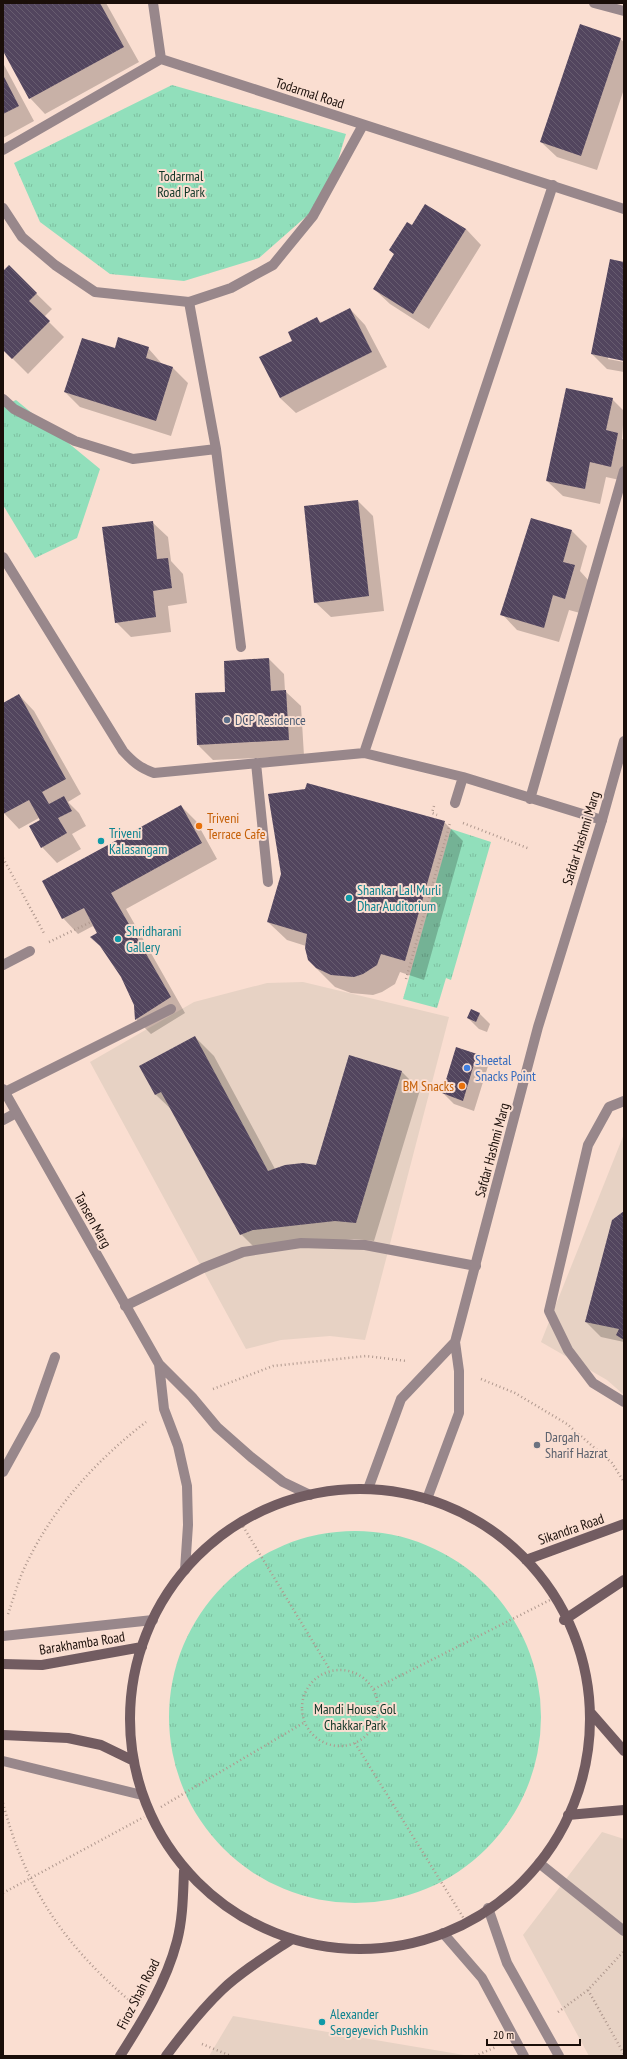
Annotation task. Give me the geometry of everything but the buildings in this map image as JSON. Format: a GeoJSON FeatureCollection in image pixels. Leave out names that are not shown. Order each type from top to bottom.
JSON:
{"type":"FeatureCollection","features":[{"type":"Feature","properties":{"kind":"main road"},"geometry":{"type":"LineString","coordinates":[[368,1489],[398,1492],[427,1499],[455,1509],[480,1523],[505,1540],[526,1560],[556,1597],[587,1676],[590,1713],[588,1750],[580,1786],[564,1826],[539,1863],[509,1894],[466,1922],[443,1933],[403,1945],[365,1949],[328,1947],[292,1939],[257,1925],[227,1907],[184,1871],[157,1828],[150,1813],[142,1795],[134,1761],[130,1733],[130,1704],[134,1675],[142,1648],[153,1620],[168,1594],[185,1570],[206,1550],[241,1523],[281,1504],[310,1495],[368,1489]]}},
{"type":"Feature","properties":{"kind":"main road","name":"Sikandra Road"},"geometry":{"type":"LineString","coordinates":[[526,1560],[624,1524]]}},
{"type":"Feature","properties":{"kind":"main road"},"geometry":{"type":"LineString","coordinates":[[564,1620],[624,1580]]}},
{"type":"Feature","properties":{"kind":"main road","name":"Barakhamba Road"},"geometry":{"type":"LineString","coordinates":[[3,1664],[42,1666],[142,1648]]}},
{"type":"Feature","properties":{"kind":"main road"},"geometry":{"type":"LineString","coordinates":[[590,1713],[624,1751]]}},
{"type":"Feature","properties":{"kind":"main road"},"geometry":{"type":"LineString","coordinates":[[3,1735],[68,1738],[101,1745],[134,1761]]}},
{"type":"Feature","properties":{"kind":"main road"},"geometry":{"type":"LineString","coordinates":[[568,1815],[624,1810]]}},
{"type":"Feature","properties":{"kind":"main road","name":"Firoz Shah Road"},"geometry":{"type":"LineString","coordinates":[[120,2056],[146,2015],[164,1979],[177,1941],[182,1906],[184,1871]]}},
{"type":"Feature","properties":{"kind":"main road"},"geometry":{"type":"LineString","coordinates":[[166,2056],[182,2034],[223,1989],[292,1939]]}},
{"type":"Feature","properties":{"kind":"street"},"geometry":{"type":"LineString","coordinates":[[3,150],[161,59],[153,3]]}},
{"type":"Feature","properties":{"kind":"street"},"geometry":{"type":"LineString","coordinates":[[594,3],[624,11]]}},
{"type":"Feature","properties":{"kind":"street","name":"Todarmal Road"},"geometry":{"type":"LineString","coordinates":[[161,59],[624,209]]}},
{"type":"Feature","properties":{"kind":"street"},"geometry":{"type":"LineString","coordinates":[[3,208],[22,237],[55,265],[95,292],[189,302],[232,288],[273,266],[313,216],[363,124]]}},
{"type":"Feature","properties":{"kind":"street"},"geometry":{"type":"LineString","coordinates":[[364,753],[553,186]]}},
{"type":"Feature","properties":{"kind":"street"},"geometry":{"type":"LineString","coordinates":[[189,302],[216,449],[241,647]]}},
{"type":"Feature","properties":{"kind":"street"},"geometry":{"type":"LineString","coordinates":[[3,399],[14,409],[75,441],[133,459],[216,449]]}},
{"type":"Feature","properties":{"kind":"street"},"geometry":{"type":"LineString","coordinates":[[530,799],[624,471]]}},
{"type":"Feature","properties":{"kind":"street"},"geometry":{"type":"LineString","coordinates":[[3,557],[123,752],[136,765],[154,772],[364,753],[463,777],[530,799],[602,820]]}},
{"type":"Feature","properties":{"kind":"street","name":"Safdar Hashmi Marg"},"geometry":{"type":"LineString","coordinates":[[427,1499],[459,1413],[459,1371],[455,1342],[538,1027],[602,820],[624,741]]}},
{"type":"Feature","properties":{"kind":"street"},"geometry":{"type":"LineString","coordinates":[[256,763],[268,882]]}},
{"type":"Feature","properties":{"kind":"street"},"geometry":{"type":"LineString","coordinates":[[455,803],[463,777]]}},
{"type":"Feature","properties":{"kind":"street"},"geometry":{"type":"LineString","coordinates":[[3,965],[30,951]]}},
{"type":"Feature","properties":{"kind":"street"},"geometry":{"type":"LineString","coordinates":[[4,1090],[171,1009]]}},
{"type":"Feature","properties":{"kind":"street","name":"Tansen Marg"},"geometry":{"type":"LineString","coordinates":[[4,1090],[159,1364],[192,1397],[217,1427],[251,1457],[283,1482],[310,1495]]}},
{"type":"Feature","properties":{"kind":"street"},"geometry":{"type":"LineString","coordinates":[[624,1101],[609,1107],[588,1145],[549,1311],[568,1350],[593,1383],[624,1402]]}},
{"type":"Feature","properties":{"kind":"street"},"geometry":{"type":"LineString","coordinates":[[3,1120],[16,1113]]}},
{"type":"Feature","properties":{"kind":"street"},"geometry":{"type":"LineString","coordinates":[[125,1306],[203,1268],[243,1252],[301,1243],[366,1244],[476,1266]]}},
{"type":"Feature","properties":{"kind":"street"},"geometry":{"type":"LineString","coordinates":[[368,1489],[401,1399],[455,1342]]}},
{"type":"Feature","properties":{"kind":"street"},"geometry":{"type":"LineString","coordinates":[[3,1472],[35,1414],[56,1357]]}},
{"type":"Feature","properties":{"kind":"street","name":"Tansen Marg"},"geometry":{"type":"LineString","coordinates":[[159,1364],[164,1409],[178,1446],[187,1486],[188,1525],[185,1570]]}},
{"type":"Feature","properties":{"kind":"street"},"geometry":{"type":"LineString","coordinates":[[3,1636],[153,1620]]}},
{"type":"Feature","properties":{"kind":"street"},"geometry":{"type":"LineString","coordinates":[[3,1761],[142,1795]]}},
{"type":"Feature","properties":{"kind":"street"},"geometry":{"type":"LineString","coordinates":[[539,1863],[624,1931]]}},
{"type":"Feature","properties":{"kind":"street"},"geometry":{"type":"LineString","coordinates":[[488,1908],[507,1963],[559,2056]]}},
{"type":"Feature","properties":{"kind":"street"},"geometry":{"type":"LineString","coordinates":[[443,1933],[482,1978],[524,2056]]}},
{"type":"Feature","properties":{"kind":"path"},"geometry":{"type":"LineString","coordinates":[[406,979],[451,819]]}},
{"type":"Feature","properties":{"kind":"path"},"geometry":{"type":"LineString","coordinates":[[458,822],[530,849]]}},
{"type":"Feature","properties":{"kind":"path"},"geometry":{"type":"LineString","coordinates":[[3,858],[49,942]]}},
{"type":"Feature","properties":{"kind":"path"},"geometry":{"type":"LineString","coordinates":[[30,951],[91,922]]}},
{"type":"Feature","properties":{"kind":"path"},"geometry":{"type":"LineString","coordinates":[[192,1397],[273,1366],[366,1356],[433,1365]]}},
{"type":"Feature","properties":{"kind":"path"},"geometry":{"type":"LineString","coordinates":[[459,1371],[515,1393],[567,1424],[612,1463],[624,1482]]}},
{"type":"Feature","properties":{"kind":"path"},"geometry":{"type":"LineString","coordinates":[[7,1616],[23,1571],[46,1529],[74,1490],[107,1454],[164,1409]]}},
{"type":"Feature","properties":{"kind":"path"},"geometry":{"type":"LineString","coordinates":[[241,1523],[330,1670]]}},
{"type":"Feature","properties":{"kind":"path"},"geometry":{"type":"LineString","coordinates":[[374,1689],[556,1597]]}},
{"type":"Feature","properties":{"kind":"path"},"geometry":{"type":"LineString","coordinates":[[342,1669],[355,1672],[366,1679],[374,1689],[378,1701],[378,1714],[374,1726],[366,1736],[355,1743],[343,1746],[330,1745],[319,1740],[310,1732],[301,1708],[306,1690],[318,1676],[330,1670],[342,1669]]}},
{"type":"Feature","properties":{"kind":"path"},"geometry":{"type":"LineString","coordinates":[[3,1893],[150,1813],[305,1722]]}},
{"type":"Feature","properties":{"kind":"path"},"geometry":{"type":"LineString","coordinates":[[355,1743],[466,1922]]}},
{"type":"Feature","properties":{"kind":"path"},"geometry":{"type":"LineString","coordinates":[[3,1803],[11,1834],[30,1878],[58,1926],[90,1965],[146,2015]]}},
{"type":"Feature","properties":{"kind":"path"},"geometry":{"type":"LineString","coordinates":[[541,2024],[588,1990],[624,1951]]}},
{"type":"Feature","properties":{"kind":"path"},"geometry":{"type":"LineString","coordinates":[[588,1990],[624,2054]]}},
{"type":"Feature","properties":{"kind":"path"},"geometry":{"type":"LineString","coordinates":[[182,2034],[216,2051],[231,2056]]}},
{"type":"Feature","properties":{"kind":"shaded area"},"geometry":{"type":"Polygon","coordinates":[[[303,982],[449,1017],[365,1340],[330,1336],[281,1340],[246,1349],[90,1062],[194,1002],[267,983],[303,982]]]}},
{"type":"Feature","properties":{"kind":"shaded area"},"geometry":{"type":"Polygon","coordinates":[[[624,1134],[624,1395],[607,1380],[541,1342],[624,1134]]]}},
{"type":"Feature","properties":{"kind":"shaded area"},"geometry":{"type":"Polygon","coordinates":[[[602,1832],[624,1839],[624,2056],[589,2056],[523,1935],[602,1832]]]}},
{"type":"Feature","properties":{"kind":"shaded area"},"geometry":{"type":"Polygon","coordinates":[[[233,2016],[470,2056],[209,2056],[233,2016]]]}},
{"type":"Feature","properties":{"kind":"green space","name":"Todarmal Road Park"},"geometry":{"type":"Polygon","coordinates":[[[172,85],[346,134],[326,199],[259,258],[184,281],[110,274],[40,222],[14,163],[172,85]]]}},
{"type":"Feature","properties":{"kind":"green space"},"geometry":{"type":"Polygon","coordinates":[[[16,400],[100,469],[77,538],[35,558],[3,505],[3,406],[16,400]]]}},
{"type":"Feature","properties":{"kind":"green space"},"geometry":{"type":"Polygon","coordinates":[[[451,829],[491,842],[451,980],[446,978],[437,1008],[403,999],[451,829]]]}},
{"type":"Feature","properties":{"kind":"green space","name":"Mandi House Gol Chakkar Park"},"geometry":{"type":"Polygon","coordinates":[[[355,1531],[373,1532],[409,1539],[443,1553],[473,1573],[499,1599],[519,1629],[527,1646],[537,1681],[541,1717],[540,1735],[533,1771],[519,1805],[499,1835],[473,1861],[443,1881],[426,1889],[391,1899],[355,1903],[337,1902],[301,1895],[267,1881],[237,1861],[211,1835],[191,1805],[183,1788],[173,1753],[169,1717],[170,1699],[177,1663],[191,1629],[211,1599],[237,1573],[267,1553],[284,1545],[319,1535],[355,1531]]]}},
{"type":"Feature","properties":{"kind":"place","name":"DCP Residence"},"geometry":{"type":"Point","coordinates":[227,720]}},
{"type":"Feature","properties":{"kind":"place","name":"Triveni Terrace Cafe"},"geometry":{"type":"Point","coordinates":[199,826]}},
{"type":"Feature","properties":{"kind":"place","name":"Triveni Kalasangam"},"geometry":{"type":"Point","coordinates":[101,841]}},
{"type":"Feature","properties":{"kind":"place","name":"Shankar Lal Murli Dhar Auditorium"},"geometry":{"type":"Point","coordinates":[349,898]}},
{"type":"Feature","properties":{"kind":"place","name":"Shridharani Gallery"},"geometry":{"type":"Point","coordinates":[118,939]}},
{"type":"Feature","properties":{"kind":"place","name":"Sheetal Snacks Point"},"geometry":{"type":"Point","coordinates":[467,1068]}},
{"type":"Feature","properties":{"kind":"place","name":"BM Snacks"},"geometry":{"type":"Point","coordinates":[462,1086]}},
{"type":"Feature","properties":{"kind":"place","name":"Dargah Sharif Hazrat"},"geometry":{"type":"Point","coordinates":[537,1445]}},
{"type":"Feature","properties":{"kind":"place","name":"Alexander Sergeyevich Pushkin"},"geometry":{"type":"Point","coordinates":[322,2022]}}]}
